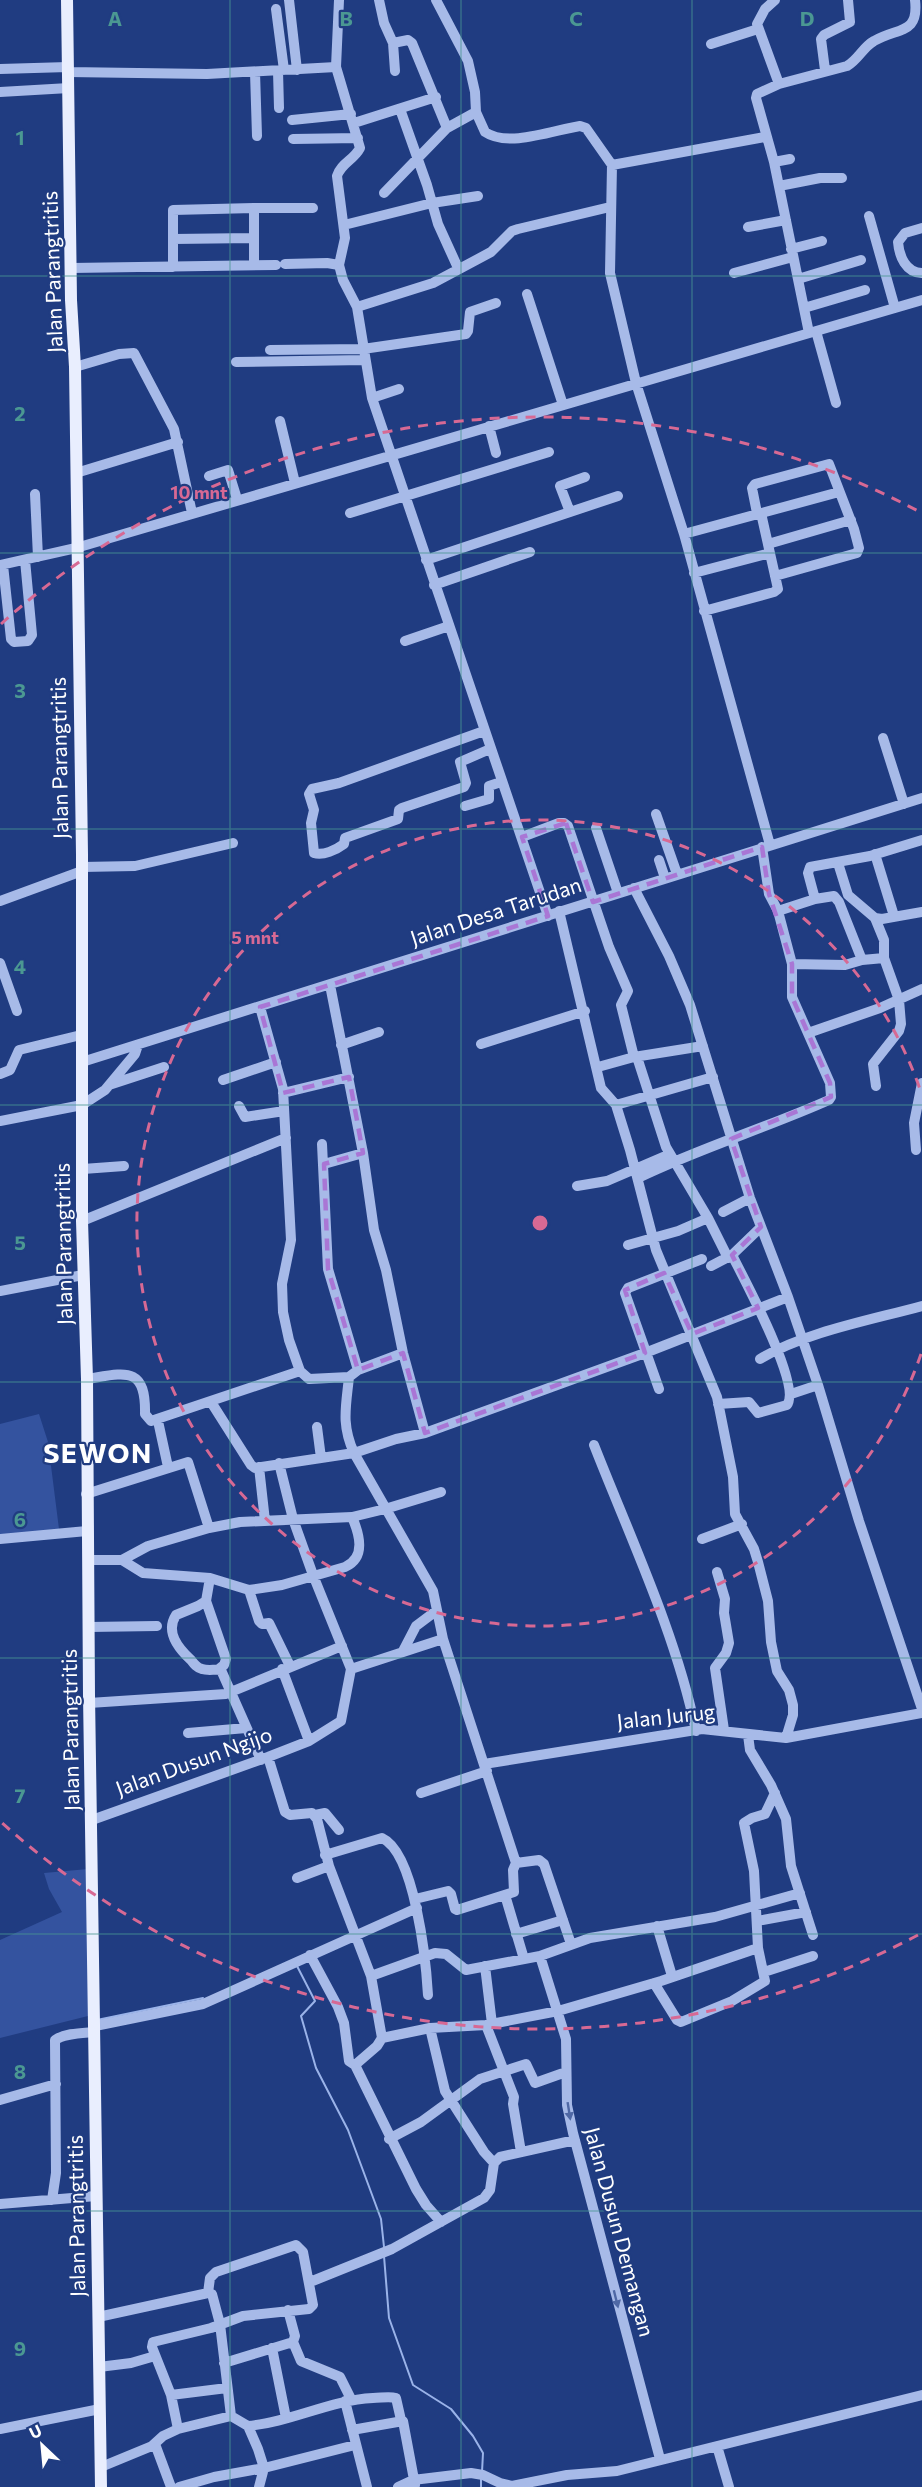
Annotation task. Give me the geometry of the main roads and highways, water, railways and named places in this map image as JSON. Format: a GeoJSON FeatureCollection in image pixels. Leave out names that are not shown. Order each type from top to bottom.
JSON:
{"type":"FeatureCollection","features":[{"type":"Feature","properties":{"kind":"main road","name":"Jalan Parangtritis"},"geometry":{"type":"LineString","coordinates":[[67,0],[82,869],[82,1221],[87,1379],[89,1702],[101,2487]]}},
{"type":"Feature","properties":{"kind":"waterway"},"geometry":{"type":"LineString","coordinates":[[297,1966],[315,2001],[301,2016],[316,2068],[348,2130],[381,2219],[384,2247]]}},
{"type":"Feature","properties":{"kind":"waterway"},"geometry":{"type":"LineString","coordinates":[[97,2020],[203,1998]]}},
{"type":"Feature","properties":{"kind":"waterway"},"geometry":{"type":"LineString","coordinates":[[384,2256],[389,2318],[413,2385],[451,2409],[473,2436],[483,2453],[482,2472]]}},
{"type":"Feature","properties":{"kind":"waterway"},"geometry":{"type":"LineString","coordinates":[[481,2478],[481,2487]]}},
{"type":"Feature","properties":{"kind":"district","name":"SEWON"},"geometry":{"type":"Point","coordinates":[98,1454]}}]}
